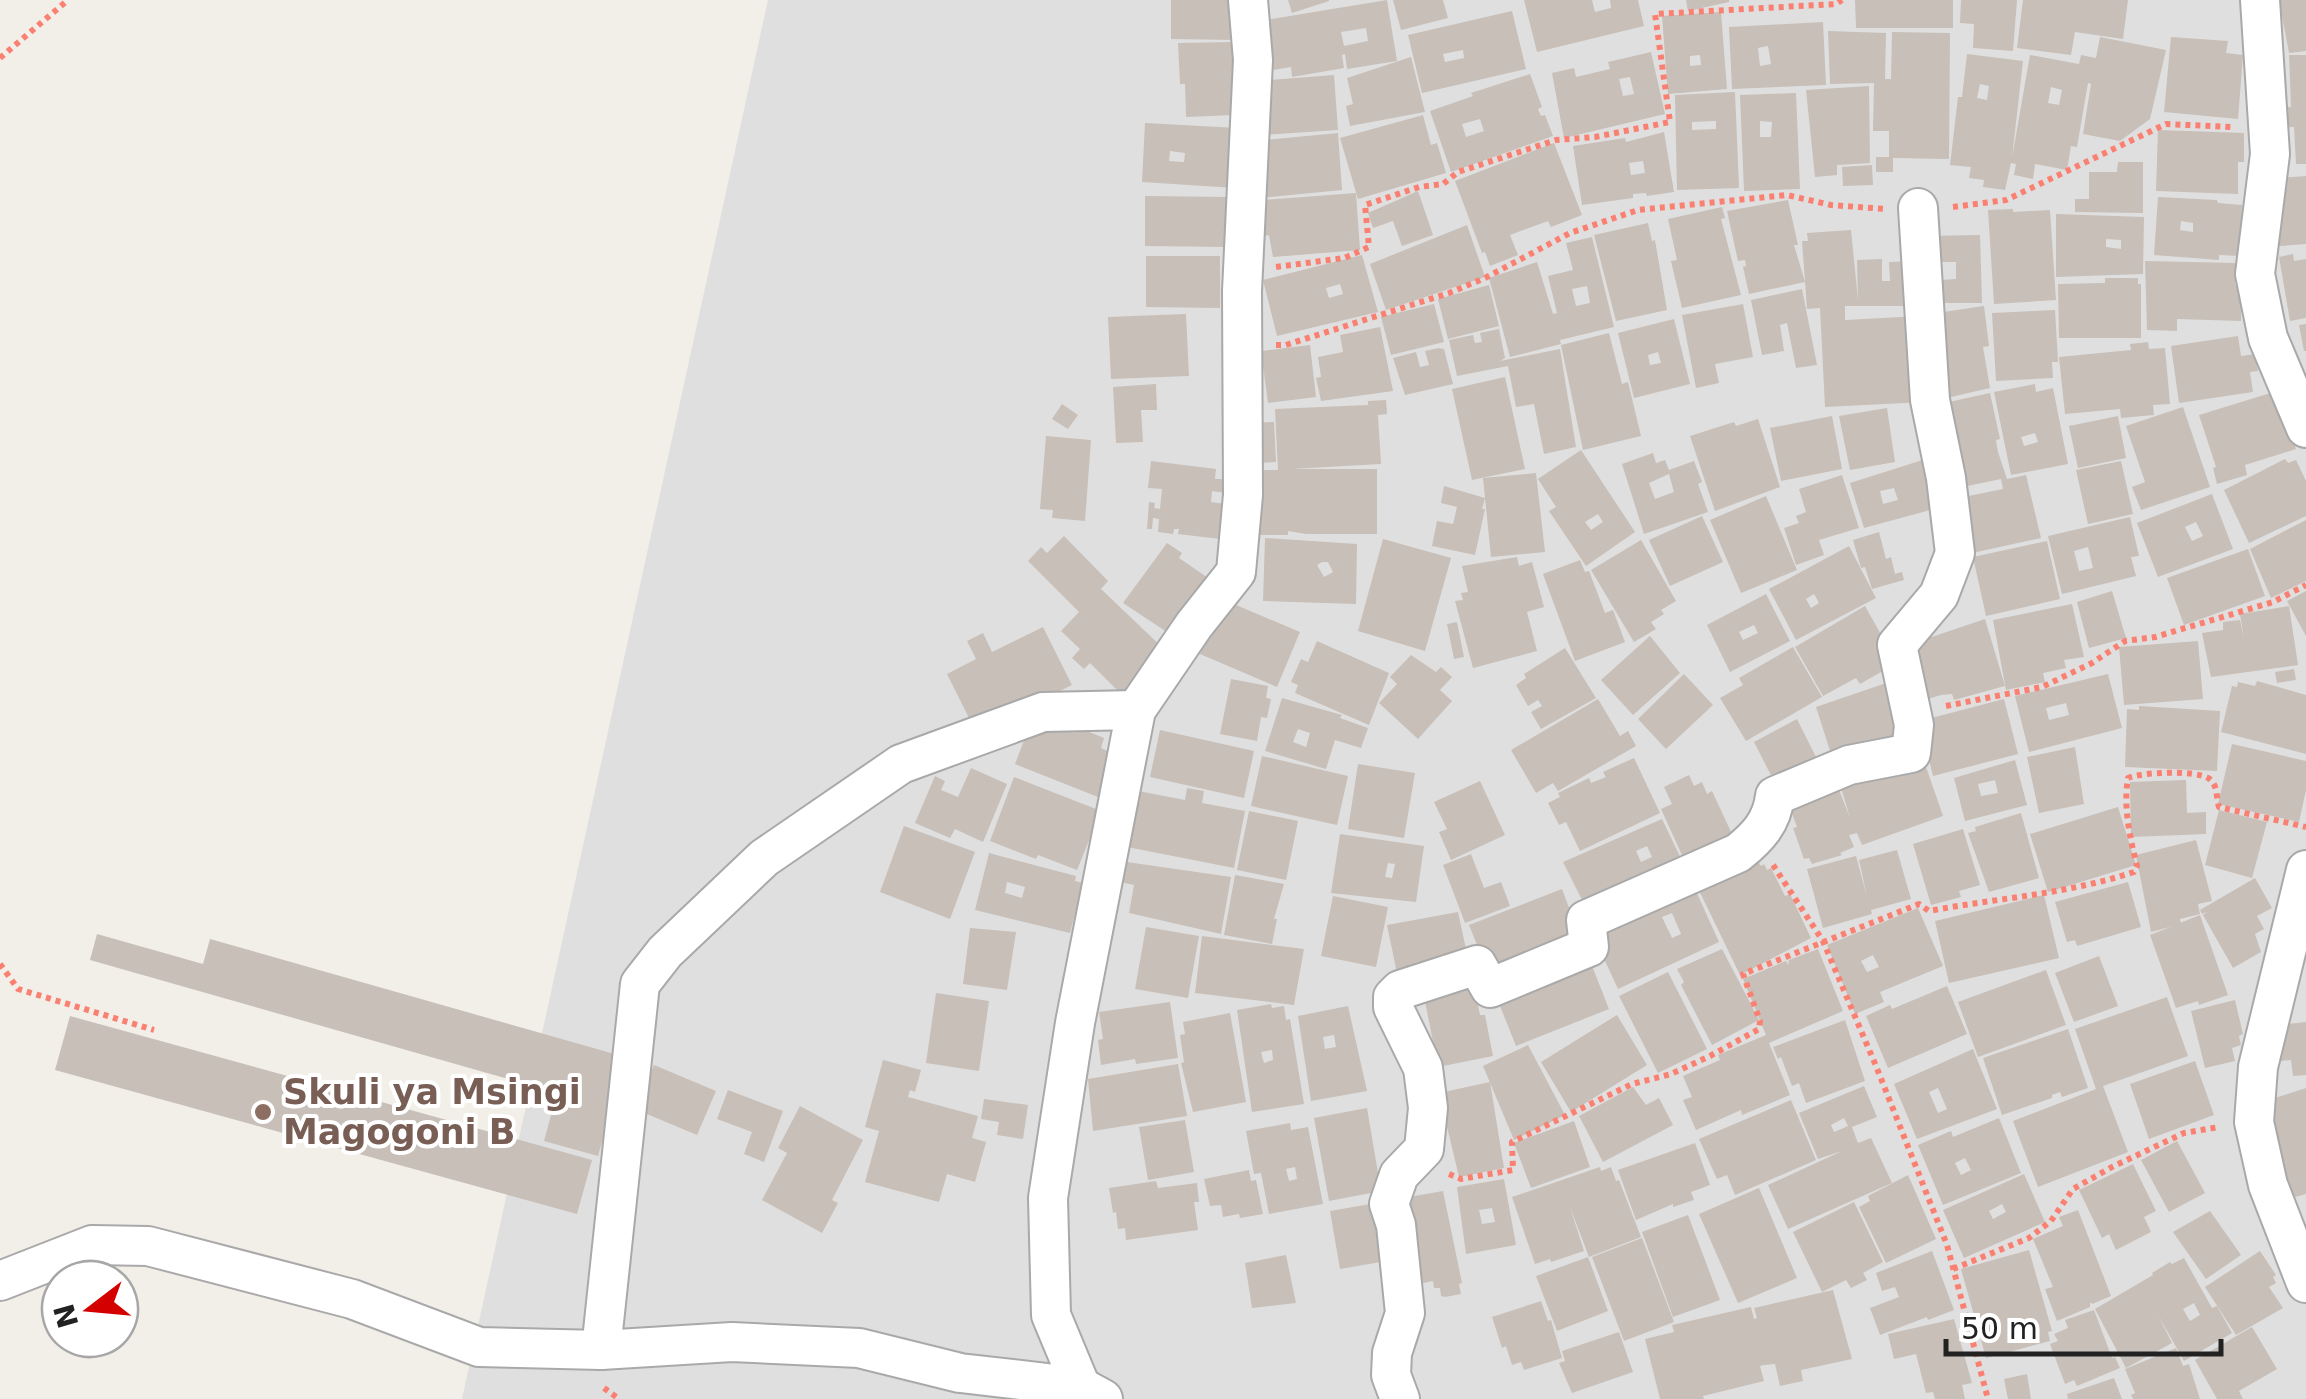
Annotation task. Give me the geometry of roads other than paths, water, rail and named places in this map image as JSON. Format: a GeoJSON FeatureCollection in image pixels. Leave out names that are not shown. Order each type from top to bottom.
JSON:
{"type":"FeatureCollection","features":[{"type":"Feature","properties":{"kind":"street"},"geometry":{"type":"LineString","coordinates":[[1092,1393],[1051,1315],[1048,1198],[1076,1023],[1136,710],[1236,572],[1243,495],[1242,291],[1253,60],[1248,0]]}},
{"type":"Feature","properties":{"kind":"street"},"geometry":{"type":"LineString","coordinates":[[2260,0],[2270,154],[2254,274],[2268,338],[2306,428]]}},
{"type":"Feature","properties":{"kind":"street"},"geometry":{"type":"LineString","coordinates":[[1400,1399],[1391,1375],[1392,1353],[1405,1313],[1396,1225],[1390,1204],[1400,1175],[1424,1150],[1428,1108],[1424,1068],[1393,1007],[1393,997],[1400,990],[1477,965],[1490,988],[1589,948],[1586,920],[1738,853],[1756,838],[1773,815],[1775,796],[1849,765],[1911,753],[1912,713],[1897,645],[1939,595],[1955,553],[1946,478],[1930,400],[1918,208]]}},
{"type":"Feature","properties":{"kind":"street"},"geometry":{"type":"LineString","coordinates":[[600,1350],[640,984],[665,952],[764,858],[901,764],[1043,712],[1136,710]]}},
{"type":"Feature","properties":{"kind":"street"},"geometry":{"type":"LineString","coordinates":[[2306,870],[2258,1067],[2254,1122],[2268,1185],[2306,1283]]}},
{"type":"Feature","properties":{"kind":"street"},"geometry":{"type":"LineString","coordinates":[[0,1281],[92,1245],[148,1246],[352,1300],[479,1348],[600,1350],[732,1342],[859,1348],[960,1373],[1092,1393]]}},
{"type":"Feature","properties":{"kind":"place","name":"Skuli ya Msingi Magogoni B"},"geometry":{"type":"Point","coordinates":[263,1112]}}]}
